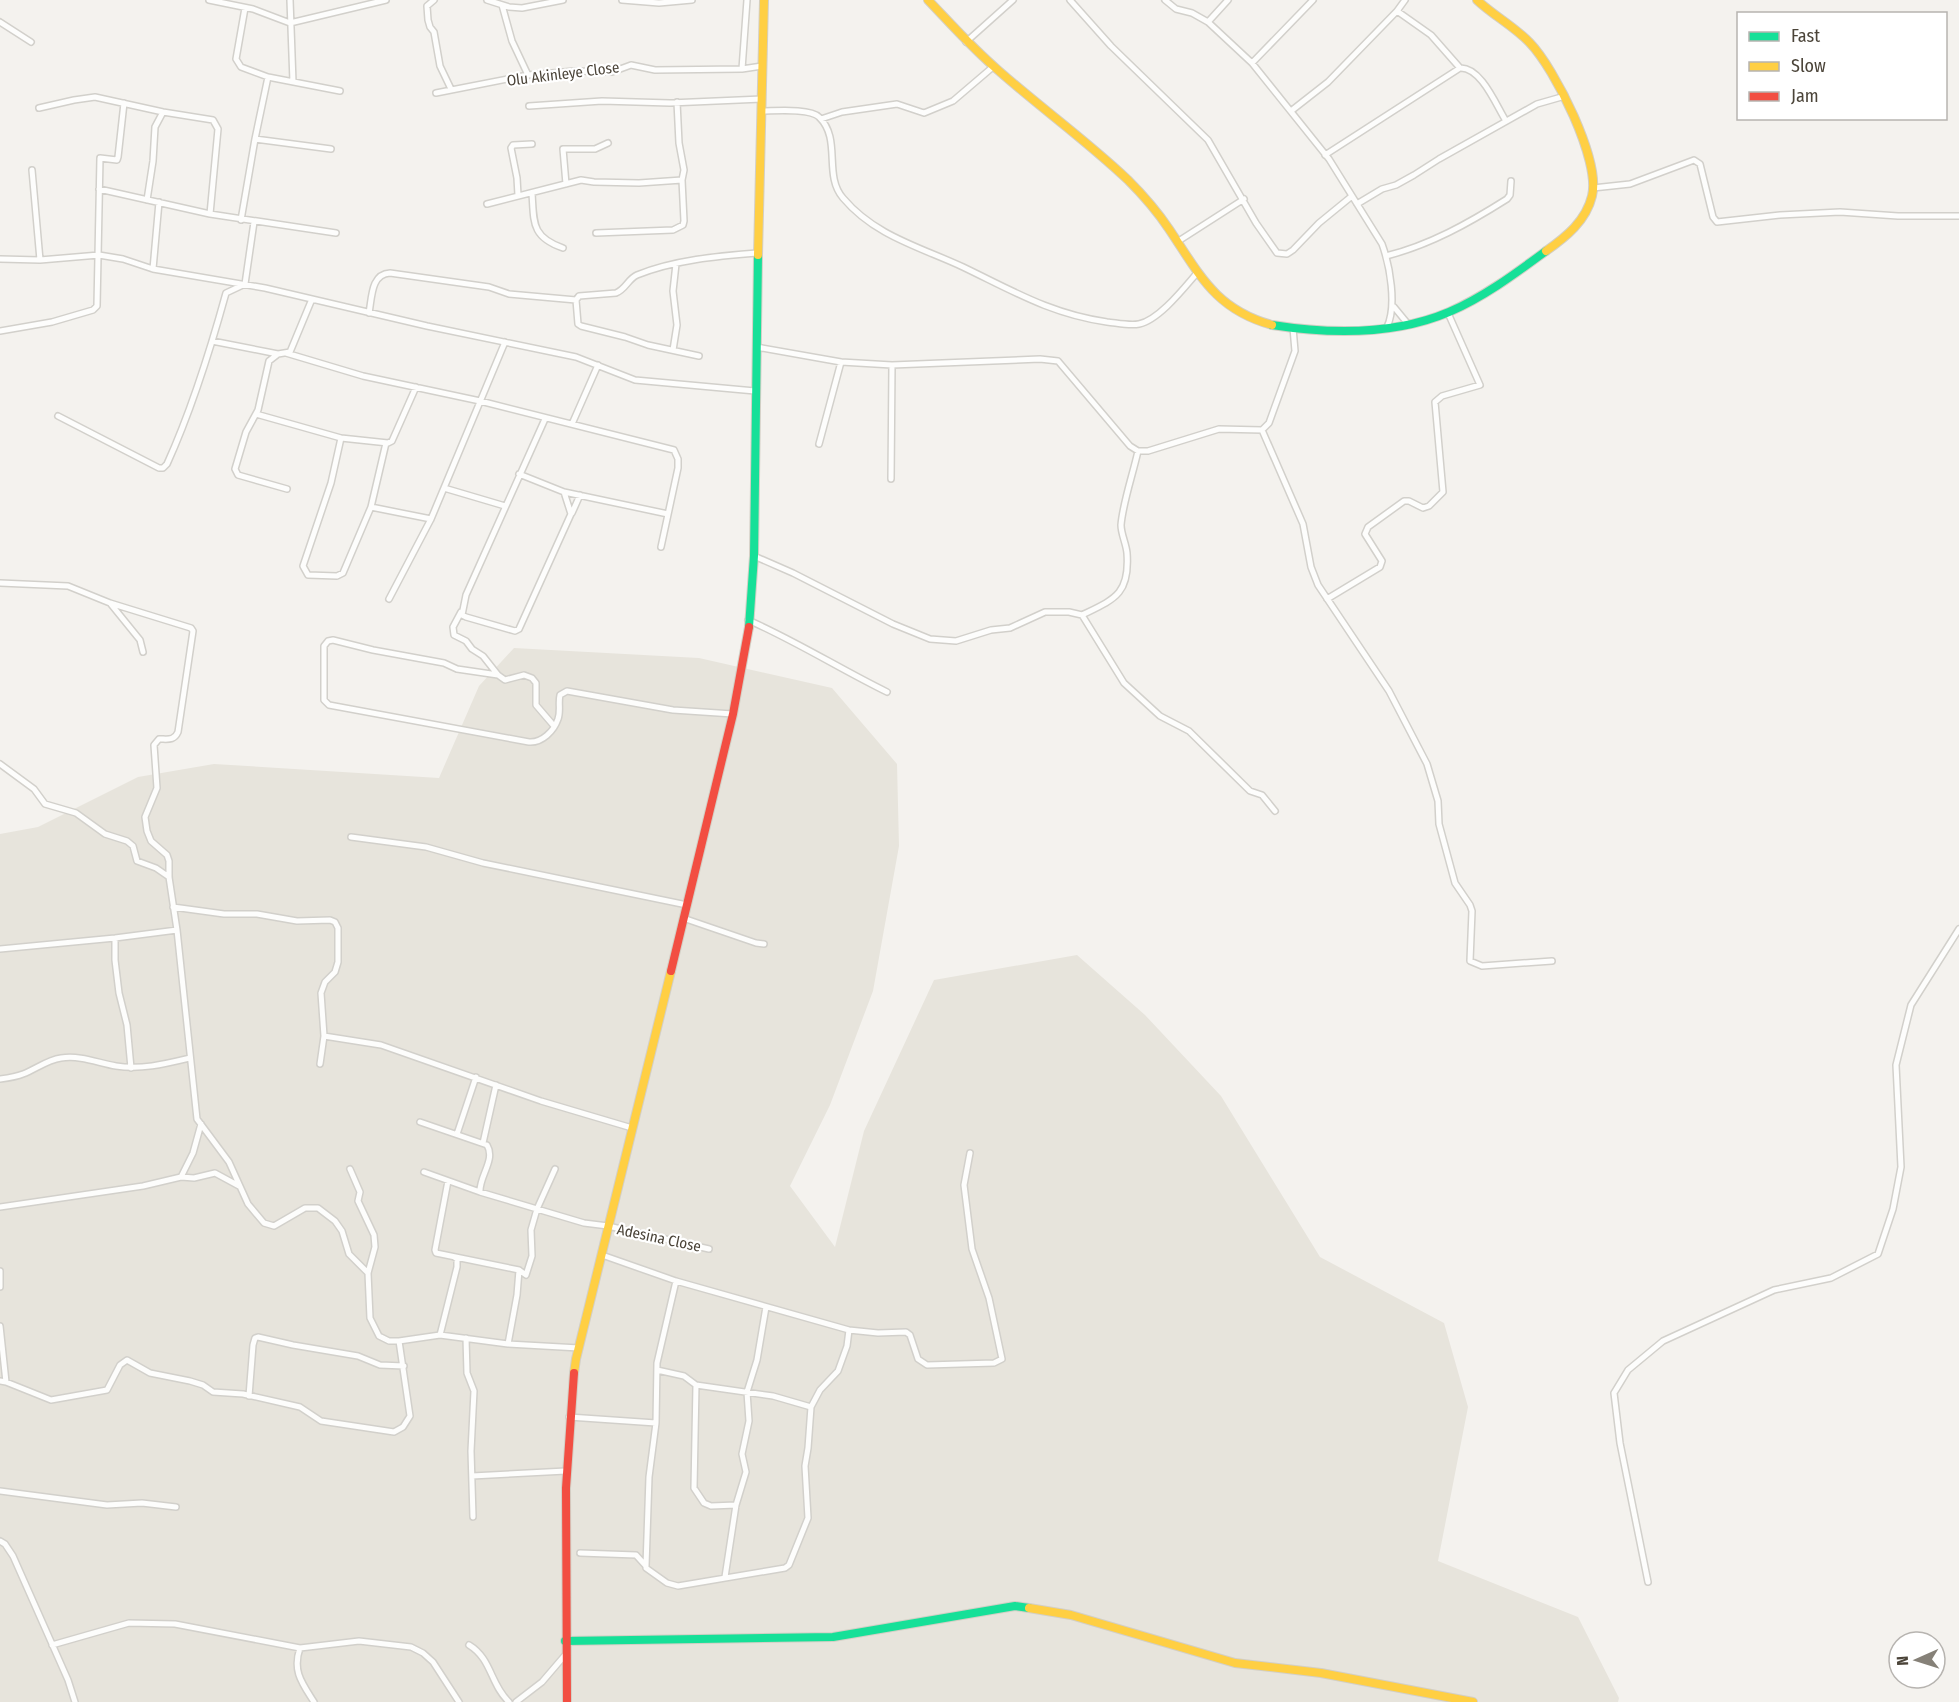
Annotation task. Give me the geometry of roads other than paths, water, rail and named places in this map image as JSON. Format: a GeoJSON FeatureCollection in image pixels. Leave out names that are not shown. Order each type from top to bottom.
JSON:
{"type":"FeatureCollection","features":[{"type":"Feature","properties":{"kind":"street"},"geometry":{"type":"LineString","coordinates":[[209,0],[227,2],[290,23],[386,0]]}},
{"type":"Feature","properties":{"kind":"street"},"geometry":{"type":"LineString","coordinates":[[290,0],[293,82]]}},
{"type":"Feature","properties":{"kind":"street"},"geometry":{"type":"LineString","coordinates":[[356,0],[357,7]]}},
{"type":"Feature","properties":{"kind":"street"},"geometry":{"type":"LineString","coordinates":[[434,0],[427,6],[428,20],[434,32],[440,66],[451,89]]}},
{"type":"Feature","properties":{"kind":"street"},"geometry":{"type":"LineString","coordinates":[[487,0],[522,8],[537,2],[563,0]]}},
{"type":"Feature","properties":{"kind":"street"},"geometry":{"type":"LineString","coordinates":[[622,0],[659,3],[692,0]]}},
{"type":"Feature","properties":{"kind":"street"},"geometry":{"type":"LineString","coordinates":[[742,69],[747,0]]}},
{"type":"Feature","properties":{"kind":"street"},"geometry":{"type":"LineString","coordinates":[[567,1702],[566,1471],[569,1417],[579,1348],[733,714],[746,651],[754,556],[757,253],[764,0]]}},
{"type":"Feature","properties":{"kind":"street"},"geometry":{"type":"LineString","coordinates":[[928,0],[966,42],[1110,165],[1159,215],[1197,273],[1216,296],[1243,316],[1256,321],[1312,330],[1387,327],[1448,313],[1500,284],[1551,248],[1586,216],[1593,196],[1594,180],[1590,162],[1551,66],[1536,49],[1477,0]]}},
{"type":"Feature","properties":{"kind":"street"},"geometry":{"type":"LineString","coordinates":[[966,42],[1013,0]]}},
{"type":"Feature","properties":{"kind":"street"},"geometry":{"type":"LineString","coordinates":[[1070,0],[1111,46],[1208,140],[1272,248],[1278,253],[1293,250],[1319,223],[1352,196]]}},
{"type":"Feature","properties":{"kind":"street"},"geometry":{"type":"LineString","coordinates":[[1165,0],[1176,9],[1192,13],[1208,22],[1252,63],[1325,155],[1382,244],[1386,256],[1393,306],[1392,317],[1387,327]]}},
{"type":"Feature","properties":{"kind":"street"},"geometry":{"type":"LineString","coordinates":[[1208,22],[1228,0]]}},
{"type":"Feature","properties":{"kind":"street"},"geometry":{"type":"LineString","coordinates":[[1252,63],[1313,0]]}},
{"type":"Feature","properties":{"kind":"street"},"geometry":{"type":"LineString","coordinates":[[1291,111],[1328,82],[1405,0]]}},
{"type":"Feature","properties":{"kind":"street"},"geometry":{"type":"LineString","coordinates":[[502,5],[512,41],[528,75]]}},
{"type":"Feature","properties":{"kind":"street"},"geometry":{"type":"LineString","coordinates":[[245,8],[237,59],[242,68],[268,77],[340,91]]}},
{"type":"Feature","properties":{"kind":"street"},"geometry":{"type":"LineString","coordinates":[[1397,10],[1431,35],[1460,68]]}},
{"type":"Feature","properties":{"kind":"street"},"geometry":{"type":"LineString","coordinates":[[0,22],[31,42]]}},
{"type":"Feature","properties":{"kind":"street","name":"Olu Akinleye Close"},"geometry":{"type":"LineString","coordinates":[[436,93],[528,75],[574,71],[612,72],[630,65],[655,70],[742,69],[762,66]]}},
{"type":"Feature","properties":{"kind":"street"},"geometry":{"type":"LineString","coordinates":[[821,119],[842,112],[897,105],[924,113],[953,100],[994,66]]}},
{"type":"Feature","properties":{"kind":"street"},"geometry":{"type":"LineString","coordinates":[[1325,155],[1455,69],[1460,68],[1469,69],[1477,75],[1506,121]]}},
{"type":"Feature","properties":{"kind":"street"},"geometry":{"type":"LineString","coordinates":[[241,220],[268,77]]}},
{"type":"Feature","properties":{"kind":"street"},"geometry":{"type":"LineString","coordinates":[[1357,204],[1382,189],[1414,176],[1439,159],[1537,104],[1565,96]]}},
{"type":"Feature","properties":{"kind":"street"},"geometry":{"type":"LineString","coordinates":[[39,108],[95,97],[213,120],[218,129],[210,214]]}},
{"type":"Feature","properties":{"kind":"street"},"geometry":{"type":"LineString","coordinates":[[529,106],[602,101],[677,102],[762,99]]}},
{"type":"Feature","properties":{"kind":"street"},"geometry":{"type":"LineString","coordinates":[[596,233],[673,230],[684,221],[682,180],[684,170],[677,102]]}},
{"type":"Feature","properties":{"kind":"street"},"geometry":{"type":"LineString","coordinates":[[0,331],[52,322],[93,310],[97,306],[100,158],[117,160],[124,103]]}},
{"type":"Feature","properties":{"kind":"street"},"geometry":{"type":"LineString","coordinates":[[762,111],[808,111],[815,113],[821,119],[830,136],[833,180],[837,190],[872,226],[1030,301],[1077,317],[1138,324],[1149,319],[1176,298],[1197,273]]}},
{"type":"Feature","properties":{"kind":"street"},"geometry":{"type":"LineString","coordinates":[[147,200],[155,127],[163,112]]}},
{"type":"Feature","properties":{"kind":"street"},"geometry":{"type":"LineString","coordinates":[[255,139],[331,149]]}},
{"type":"Feature","properties":{"kind":"street"},"geometry":{"type":"LineString","coordinates":[[566,184],[563,149],[595,148],[608,143]]}},
{"type":"Feature","properties":{"kind":"street"},"geometry":{"type":"LineString","coordinates":[[518,195],[517,178],[510,148],[513,145],[532,144]]}},
{"type":"Feature","properties":{"kind":"street"},"geometry":{"type":"LineString","coordinates":[[1593,188],[1630,184],[1694,160],[1700,164],[1713,217],[1717,222],[1780,215],[1840,212],[1898,216],[1959,216]]}},
{"type":"Feature","properties":{"kind":"street"},"geometry":{"type":"LineString","coordinates":[[32,170],[40,260]]}},
{"type":"Feature","properties":{"kind":"street"},"geometry":{"type":"LineString","coordinates":[[487,204],[580,180],[639,183],[682,180]]}},
{"type":"Feature","properties":{"kind":"street"},"geometry":{"type":"LineString","coordinates":[[1386,256],[1416,247],[1476,218],[1510,195],[1511,181]]}},
{"type":"Feature","properties":{"kind":"street"},"geometry":{"type":"LineString","coordinates":[[99,189],[241,220],[336,233]]}},
{"type":"Feature","properties":{"kind":"street"},"geometry":{"type":"LineString","coordinates":[[532,193],[534,223],[539,235],[563,248]]}},
{"type":"Feature","properties":{"kind":"street"},"geometry":{"type":"LineString","coordinates":[[1177,242],[1244,200]]}},
{"type":"Feature","properties":{"kind":"street"},"geometry":{"type":"LineString","coordinates":[[153,269],[159,202]]}},
{"type":"Feature","properties":{"kind":"street"},"geometry":{"type":"LineString","coordinates":[[245,284],[254,222]]}},
{"type":"Feature","properties":{"kind":"street"},"geometry":{"type":"LineString","coordinates":[[699,356],[581,326],[578,324],[576,300],[579,296],[622,291],[628,281],[635,276],[676,264],[757,253]]}},
{"type":"Feature","properties":{"kind":"street"},"geometry":{"type":"LineString","coordinates":[[0,259],[40,260],[99,255],[123,259],[153,269],[245,284],[576,357],[635,380],[755,391]]}},
{"type":"Feature","properties":{"kind":"street"},"geometry":{"type":"LineString","coordinates":[[673,350],[677,325],[673,291],[676,264]]}},
{"type":"Feature","properties":{"kind":"street"},"geometry":{"type":"LineString","coordinates":[[369,313],[374,284],[378,276],[383,273],[489,287],[509,294],[576,300]]}},
{"type":"Feature","properties":{"kind":"street"},"geometry":{"type":"LineString","coordinates":[[58,416],[163,468],[181,432],[226,293],[245,284]]}},
{"type":"Feature","properties":{"kind":"street"},"geometry":{"type":"LineString","coordinates":[[286,354],[290,352],[312,299]]}},
{"type":"Feature","properties":{"kind":"street"},"geometry":{"type":"LineString","coordinates":[[1393,306],[1408,324]]}},
{"type":"Feature","properties":{"kind":"street"},"geometry":{"type":"LineString","coordinates":[[1327,599],[1380,567],[1382,561],[1365,534],[1368,527],[1404,501],[1424,508],[1443,492],[1435,402],[1442,396],[1480,385],[1448,313]]}},
{"type":"Feature","properties":{"kind":"street"},"geometry":{"type":"LineString","coordinates":[[756,347],[841,362],[892,365],[1040,359],[1058,361],[1130,446],[1138,451],[1148,452],[1219,429],[1262,430],[1269,423],[1290,368],[1294,351],[1293,327]]}},
{"type":"Feature","properties":{"kind":"street"},"geometry":{"type":"LineString","coordinates":[[212,341],[286,354],[363,376],[480,401],[674,450],[678,459],[678,468],[661,547]]}},
{"type":"Feature","properties":{"kind":"street"},"geometry":{"type":"LineString","coordinates":[[389,599],[431,519],[505,342]]}},
{"type":"Feature","properties":{"kind":"street"},"geometry":{"type":"LineString","coordinates":[[278,354],[271,358],[267,366],[256,414],[236,462],[236,472],[238,475],[287,489]]}},
{"type":"Feature","properties":{"kind":"street"},"geometry":{"type":"LineString","coordinates":[[819,444],[841,362]]}},
{"type":"Feature","properties":{"kind":"street"},"geometry":{"type":"LineString","coordinates":[[572,424],[598,365]]}},
{"type":"Feature","properties":{"kind":"street"},"geometry":{"type":"LineString","coordinates":[[891,479],[892,365]]}},
{"type":"Feature","properties":{"kind":"street"},"geometry":{"type":"LineString","coordinates":[[256,414],[341,438],[386,443],[392,441],[416,387]]}},
{"type":"Feature","properties":{"kind":"street"},"geometry":{"type":"LineString","coordinates":[[545,418],[466,594],[461,612],[453,627],[453,633],[483,656],[505,680],[524,675],[532,678],[536,683],[536,705],[554,726]]}},
{"type":"Feature","properties":{"kind":"street"},"geometry":{"type":"LineString","coordinates":[[1262,430],[1303,524],[1311,567],[1318,585],[1389,691],[1427,764],[1438,801],[1439,824],[1455,884],[1472,911],[1470,961],[1482,966],[1552,961]]}},
{"type":"Feature","properties":{"kind":"street"},"geometry":{"type":"LineString","coordinates":[[341,438],[331,483],[303,566],[308,575],[337,576],[343,573],[371,507],[386,443]]}},
{"type":"Feature","properties":{"kind":"street"},"geometry":{"type":"LineString","coordinates":[[754,556],[794,573],[893,624],[930,639],[956,641],[991,630],[1010,628],[1045,612],[1069,612],[1082,615],[1113,600],[1122,589],[1127,573],[1126,550],[1121,525],[1138,451]]}},
{"type":"Feature","properties":{"kind":"street"},"geometry":{"type":"LineString","coordinates":[[519,474],[564,492],[669,514]]}},
{"type":"Feature","properties":{"kind":"street"},"geometry":{"type":"LineString","coordinates":[[444,488],[505,506]]}},
{"type":"Feature","properties":{"kind":"street"},"geometry":{"type":"LineString","coordinates":[[564,492],[571,514]]}},
{"type":"Feature","properties":{"kind":"street"},"geometry":{"type":"LineString","coordinates":[[461,612],[466,617],[517,630],[580,495]]}},
{"type":"Feature","properties":{"kind":"street"},"geometry":{"type":"LineString","coordinates":[[371,507],[431,519]]}},
{"type":"Feature","properties":{"kind":"street"},"geometry":{"type":"LineString","coordinates":[[0,583],[68,586],[110,603],[191,628],[193,631],[178,732],[172,739],[159,739],[154,745],[157,788],[145,817],[151,841],[167,855],[169,861],[196,1112],[201,1124],[229,1162],[248,1204],[264,1223],[274,1226],[305,1208],[318,1208],[335,1221],[342,1231],[349,1254],[368,1273]]}},
{"type":"Feature","properties":{"kind":"street"},"geometry":{"type":"LineString","coordinates":[[110,603],[140,640],[143,652]]}},
{"type":"Feature","properties":{"kind":"street"},"geometry":{"type":"LineString","coordinates":[[1082,615],[1124,684],[1160,716],[1189,731],[1250,791],[1262,795],[1275,811]]}},
{"type":"Feature","properties":{"kind":"street"},"geometry":{"type":"LineString","coordinates":[[748,620],[887,692]]}},
{"type":"Feature","properties":{"kind":"street"},"geometry":{"type":"LineString","coordinates":[[498,675],[457,669],[437,662],[333,640],[328,641],[324,646],[324,700],[329,705],[529,742],[541,740],[554,726],[558,718],[561,695],[567,691],[673,710],[733,714]]}},
{"type":"Feature","properties":{"kind":"street"},"geometry":{"type":"LineString","coordinates":[[0,773],[2,765],[34,789],[45,804],[76,813],[105,834],[127,841],[133,846],[137,861],[156,868],[169,877]]}},
{"type":"Feature","properties":{"kind":"street"},"geometry":{"type":"LineString","coordinates":[[351,837],[426,847],[483,862],[687,905]]}},
{"type":"Feature","properties":{"kind":"street"},"geometry":{"type":"LineString","coordinates":[[173,907],[224,914],[258,914],[297,921],[330,920],[335,922],[338,928],[338,962],[335,972],[326,982],[321,993],[324,1036],[320,1064]]}},
{"type":"Feature","properties":{"kind":"street"},"geometry":{"type":"LineString","coordinates":[[683,918],[764,944]]}},
{"type":"Feature","properties":{"kind":"street"},"geometry":{"type":"LineString","coordinates":[[1648,1582],[1620,1443],[1614,1393],[1628,1370],[1663,1341],[1774,1290],[1831,1278],[1878,1254],[1893,1209],[1901,1167],[1896,1065],[1911,1005],[1959,929]]}},
{"type":"Feature","properties":{"kind":"street"},"geometry":{"type":"LineString","coordinates":[[0,949],[177,930]]}},
{"type":"Feature","properties":{"kind":"street"},"geometry":{"type":"LineString","coordinates":[[115,938],[119,993],[127,1025],[131,1068]]}},
{"type":"Feature","properties":{"kind":"street"},"geometry":{"type":"LineString","coordinates":[[324,1036],[381,1045],[496,1085],[632,1128]]}},
{"type":"Feature","properties":{"kind":"street"},"geometry":{"type":"LineString","coordinates":[[0,1079],[20,1076],[43,1063],[60,1058],[88,1059],[131,1068],[155,1066],[190,1058]]}},
{"type":"Feature","properties":{"kind":"street"},"geometry":{"type":"LineString","coordinates":[[457,1134],[476,1077]]}},
{"type":"Feature","properties":{"kind":"street"},"geometry":{"type":"LineString","coordinates":[[483,1143],[496,1085]]}},
{"type":"Feature","properties":{"kind":"street"},"geometry":{"type":"LineString","coordinates":[[420,1122],[483,1143],[490,1150],[490,1157],[480,1184],[480,1192]]}},
{"type":"Feature","properties":{"kind":"street"},"geometry":{"type":"LineString","coordinates":[[182,1176],[193,1153],[201,1124]]}},
{"type":"Feature","properties":{"kind":"street"},"geometry":{"type":"LineString","coordinates":[[602,1255],[676,1281],[849,1330],[878,1333],[906,1332],[910,1335],[918,1359],[927,1365],[994,1363],[1002,1359],[989,1298],[972,1249],[964,1185],[970,1153]]}},
{"type":"Feature","properties":{"kind":"street"},"geometry":{"type":"LineString","coordinates":[[350,1169],[360,1192],[358,1202],[374,1234],[375,1247],[368,1273],[370,1318],[378,1336],[389,1341],[399,1341],[440,1335],[508,1344],[579,1348]]}},
{"type":"Feature","properties":{"kind":"street"},"geometry":{"type":"LineString","coordinates":[[448,1181],[435,1250],[440,1255],[519,1270],[526,1275],[532,1256],[531,1230],[537,1209],[555,1169]]}},
{"type":"Feature","properties":{"kind":"street","name":"Adesina Close"},"geometry":{"type":"LineString","coordinates":[[424,1172],[480,1192],[584,1223],[608,1226],[709,1249]]}},
{"type":"Feature","properties":{"kind":"street"},"geometry":{"type":"LineString","coordinates":[[0,1207],[143,1186],[182,1176],[194,1178],[215,1173],[239,1186]]}},
{"type":"Feature","properties":{"kind":"street"},"geometry":{"type":"LineString","coordinates":[[440,1335],[455,1280],[457,1259],[454,1256]]}},
{"type":"Feature","properties":{"kind":"street"},"geometry":{"type":"LineString","coordinates":[[508,1344],[519,1270]]}},
{"type":"Feature","properties":{"kind":"street"},"geometry":{"type":"LineString","coordinates":[[0,1271],[0,1287]]}},
{"type":"Feature","properties":{"kind":"street"},"geometry":{"type":"LineString","coordinates":[[646,1566],[649,1477],[656,1423],[657,1370],[676,1281]]}},
{"type":"Feature","properties":{"kind":"street"},"geometry":{"type":"LineString","coordinates":[[725,1577],[736,1506],[746,1472],[742,1454],[749,1420],[747,1392],[757,1360],[766,1307]]}},
{"type":"Feature","properties":{"kind":"street"},"geometry":{"type":"LineString","coordinates":[[0,1326],[3,1382],[51,1400],[107,1390],[120,1365],[127,1360],[150,1373],[190,1381],[203,1385],[213,1392],[249,1396],[300,1407],[321,1421],[394,1432],[403,1427],[410,1416],[399,1341]]}},
{"type":"Feature","properties":{"kind":"street"},"geometry":{"type":"LineString","coordinates":[[580,1553],[632,1553],[646,1568],[672,1585],[781,1570],[789,1565],[808,1518],[805,1466],[812,1407],[820,1390],[838,1371],[847,1346],[849,1330]]}},
{"type":"Feature","properties":{"kind":"street"},"geometry":{"type":"LineString","coordinates":[[249,1396],[253,1345],[255,1338],[258,1337],[358,1356],[380,1365],[404,1366]]}},
{"type":"Feature","properties":{"kind":"street"},"geometry":{"type":"LineString","coordinates":[[466,1338],[467,1373],[474,1391],[471,1451],[473,1517]]}},
{"type":"Feature","properties":{"kind":"street"},"geometry":{"type":"LineString","coordinates":[[657,1370],[684,1376],[696,1385],[773,1396],[812,1407]]}},
{"type":"Feature","properties":{"kind":"street"},"geometry":{"type":"LineString","coordinates":[[696,1385],[694,1488],[704,1503],[711,1506],[736,1506]]}},
{"type":"Feature","properties":{"kind":"street"},"geometry":{"type":"LineString","coordinates":[[569,1417],[656,1423]]}},
{"type":"Feature","properties":{"kind":"street"},"geometry":{"type":"LineString","coordinates":[[472,1476],[566,1471]]}},
{"type":"Feature","properties":{"kind":"street"},"geometry":{"type":"LineString","coordinates":[[0,1491],[107,1505],[142,1503],[176,1506]]}},
{"type":"Feature","properties":{"kind":"street"},"geometry":{"type":"LineString","coordinates":[[0,1541],[5,1544],[13,1556],[68,1680],[75,1702]]}},
{"type":"Feature","properties":{"kind":"street"},"geometry":{"type":"LineString","coordinates":[[565,1641],[833,1637],[1015,1606],[1071,1615],[1235,1663],[1321,1673],[1473,1702]]}},
{"type":"Feature","properties":{"kind":"street"},"geometry":{"type":"LineString","coordinates":[[52,1645],[129,1623],[175,1624],[300,1648],[359,1641],[411,1647],[434,1662],[459,1702]]}},
{"type":"Feature","properties":{"kind":"street"},"geometry":{"type":"LineString","coordinates":[[469,1646],[480,1652],[502,1696],[509,1702]]}},
{"type":"Feature","properties":{"kind":"street"},"geometry":{"type":"LineString","coordinates":[[300,1648],[296,1669],[301,1682],[314,1702]]}},
{"type":"Feature","properties":{"kind":"street"},"geometry":{"type":"LineString","coordinates":[[516,1702],[542,1682],[566,1654]]}}]}
